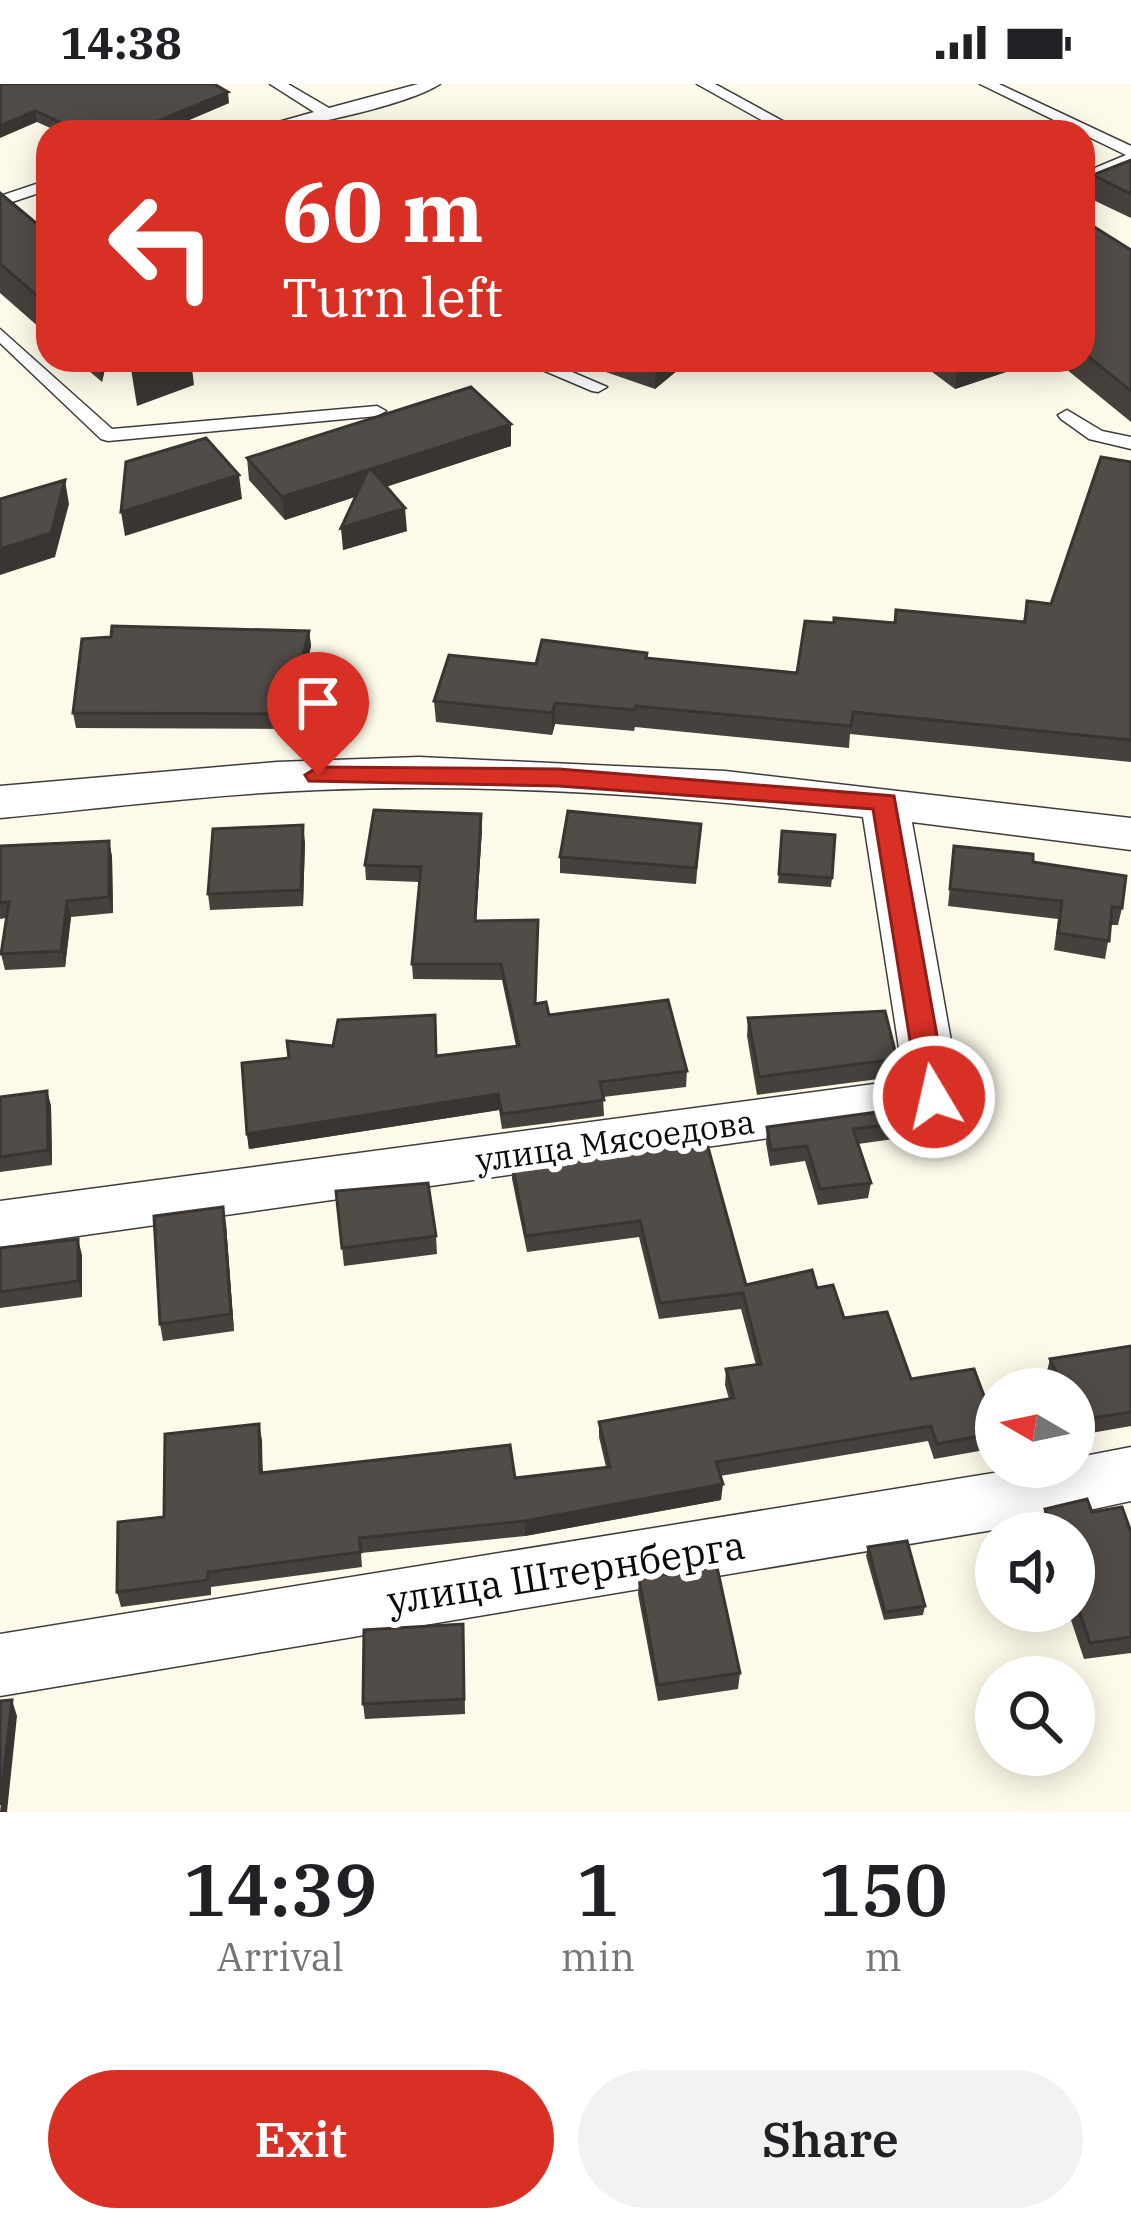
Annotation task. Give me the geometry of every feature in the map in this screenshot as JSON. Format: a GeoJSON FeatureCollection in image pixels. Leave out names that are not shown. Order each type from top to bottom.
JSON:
{"type":"FeatureCollection","features":[{"type":"Feature","properties":{"kind":"street"},"geometry":{"type":"LineString","coordinates":[[0,802],[318,775],[559,778],[885,802],[1131,834]]}},
{"type":"Feature","properties":{"kind":"street","name":"улица Мясоедова"},"geometry":{"type":"LineString","coordinates":[[0,1224],[934,1097],[885,802]]}},
{"type":"Feature","properties":{"kind":"street","name":"улица Штернберга"},"geometry":{"type":"LineString","coordinates":[[0,1665],[1005,1500],[1131,1474]]}},
{"type":"Feature","properties":{"kind":"lane"},"geometry":{"type":"LineString","coordinates":[[277,84],[325,112]]}},
{"type":"Feature","properties":{"kind":"lane"},"geometry":{"type":"LineString","coordinates":[[295,120],[356,110],[434,84]]}},
{"type":"Feature","properties":{"kind":"lane"},"geometry":{"type":"LineString","coordinates":[[704,84],[772,120]]}},
{"type":"Feature","properties":{"kind":"lane"},"geometry":{"type":"LineString","coordinates":[[987,84],[1060,120]]}},
{"type":"Feature","properties":{"kind":"lane"},"geometry":{"type":"LineString","coordinates":[[1095,137],[1131,155]]}},
{"type":"Feature","properties":{"kind":"lane"},"geometry":{"type":"LineString","coordinates":[[1095,173],[1131,155]]}},
{"type":"Feature","properties":{"kind":"lane"},"geometry":{"type":"LineString","coordinates":[[0,201],[36,189]]}},
{"type":"Feature","properties":{"kind":"lane"},"geometry":{"type":"LineString","coordinates":[[0,334],[36,368]]}},
{"type":"Feature","properties":{"kind":"lane"},"geometry":{"type":"LineString","coordinates":[[41,372],[108,435],[377,411]]}},
{"type":"Feature","properties":{"kind":"lane"},"geometry":{"type":"LineString","coordinates":[[559,372],[598,387]]}},
{"type":"Feature","properties":{"kind":"lane"},"geometry":{"type":"LineString","coordinates":[[1067,415],[1096,435],[1131,443]]}},
{"type":"Feature","properties":{"kind":"building"},"geometry":{"type":"Polygon","coordinates":[[[0,84],[214,84],[228,92],[161,120],[55,120],[35,111],[0,126],[0,84]]]}},
{"type":"Feature","properties":{"kind":"building"},"geometry":{"type":"Polygon","coordinates":[[[1131,160],[1131,194],[1095,176],[1131,160]]]}},
{"type":"Feature","properties":{"kind":"building"},"geometry":{"type":"Polygon","coordinates":[[[0,193],[36,223],[36,295],[0,264],[0,193]]]}},
{"type":"Feature","properties":{"kind":"building"},"geometry":{"type":"Polygon","coordinates":[[[1095,227],[1131,250],[1131,391],[1095,362],[1095,227]]]}},
{"type":"Feature","properties":{"kind":"building"},"geometry":{"type":"Polygon","coordinates":[[[471,387],[511,424],[371,469],[405,508],[341,528],[368,470],[282,497],[247,458],[471,387]]]}},
{"type":"Feature","properties":{"kind":"building"},"geometry":{"type":"Polygon","coordinates":[[[206,438],[239,475],[121,512],[126,462],[206,438]]]}},
{"type":"Feature","properties":{"kind":"building"},"geometry":{"type":"Polygon","coordinates":[[[1101,457],[1131,462],[1131,740],[853,712],[851,726],[636,706],[635,710],[555,703],[552,713],[434,701],[449,655],[536,664],[542,640],[647,653],[646,658],[797,673],[805,621],[834,623],[834,618],[895,623],[896,610],[1025,622],[1027,601],[1051,604],[1101,457]]]}},
{"type":"Feature","properties":{"kind":"building"},"geometry":{"type":"Polygon","coordinates":[[[65,480],[51,533],[0,549],[0,499],[65,480]]]}},
{"type":"Feature","properties":{"kind":"building"},"geometry":{"type":"Polygon","coordinates":[[[112,626],[309,631],[301,663],[346,665],[336,707],[287,705],[285,714],[73,713],[82,639],[111,637],[112,626]]]}},
{"type":"Feature","properties":{"kind":"building"},"geometry":{"type":"Polygon","coordinates":[[[374,810],[481,814],[475,921],[538,920],[535,1004],[546,1002],[549,1015],[668,1000],[687,1071],[600,1082],[604,1100],[502,1114],[498,1094],[247,1134],[242,1063],[289,1058],[287,1041],[333,1046],[338,1020],[435,1015],[436,1056],[519,1046],[501,964],[412,964],[421,867],[365,865],[374,810]]]}},
{"type":"Feature","properties":{"kind":"building"},"geometry":{"type":"Polygon","coordinates":[[[568,811],[701,824],[696,868],[560,857],[568,811]]]}},
{"type":"Feature","properties":{"kind":"building"},"geometry":{"type":"Polygon","coordinates":[[[303,825],[301,890],[208,894],[213,829],[303,825]]]}},
{"type":"Feature","properties":{"kind":"building"},"geometry":{"type":"Polygon","coordinates":[[[782,831],[835,835],[832,878],[779,874],[782,831]]]}},
{"type":"Feature","properties":{"kind":"building"},"geometry":{"type":"Polygon","coordinates":[[[109,841],[109,897],[67,901],[61,951],[1,954],[9,902],[0,903],[0,846],[109,841]]]}},
{"type":"Feature","properties":{"kind":"building"},"geometry":{"type":"Polygon","coordinates":[[[954,846],[1033,854],[1033,862],[1126,876],[1122,908],[1112,907],[1109,941],[1058,933],[1062,901],[950,889],[954,846]]]}},
{"type":"Feature","properties":{"kind":"building"},"geometry":{"type":"Polygon","coordinates":[[[885,1011],[897,1059],[759,1077],[748,1018],[885,1011]]]}},
{"type":"Feature","properties":{"kind":"building"},"geometry":{"type":"Polygon","coordinates":[[[47,1091],[48,1150],[0,1157],[0,1097],[47,1091]]]}},
{"type":"Feature","properties":{"kind":"building"},"geometry":{"type":"Polygon","coordinates":[[[907,1108],[910,1122],[853,1129],[871,1183],[820,1189],[807,1146],[771,1150],[767,1127],[907,1108]]]}},
{"type":"Feature","properties":{"kind":"building"},"geometry":{"type":"Polygon","coordinates":[[[706,1140],[746,1285],[812,1270],[817,1288],[833,1285],[844,1318],[887,1312],[911,1379],[974,1369],[975,1437],[937,1444],[931,1426],[716,1462],[723,1484],[525,1521],[359,1538],[361,1552],[208,1572],[208,1580],[117,1592],[118,1522],[164,1517],[165,1434],[259,1424],[260,1473],[510,1445],[515,1478],[610,1467],[599,1422],[734,1398],[726,1369],[761,1364],[743,1293],[660,1303],[640,1221],[526,1236],[512,1163],[706,1140]]]}},
{"type":"Feature","properties":{"kind":"building"},"geometry":{"type":"Polygon","coordinates":[[[428,1183],[436,1236],[342,1248],[336,1191],[428,1183]]]}},
{"type":"Feature","properties":{"kind":"building"},"geometry":{"type":"Polygon","coordinates":[[[223,1207],[231,1314],[160,1324],[154,1216],[223,1207]]]}},
{"type":"Feature","properties":{"kind":"building"},"geometry":{"type":"Polygon","coordinates":[[[78,1239],[78,1281],[0,1292],[0,1248],[78,1239]]]}},
{"type":"Feature","properties":{"kind":"building"},"geometry":{"type":"Polygon","coordinates":[[[1131,1346],[1131,1412],[1095,1418],[1095,1368],[1054,1368],[1050,1359],[1131,1346]]]}},
{"type":"Feature","properties":{"kind":"building"},"geometry":{"type":"Polygon","coordinates":[[[1087,1499],[1092,1512],[1046,1512],[1087,1499]]]}},
{"type":"Feature","properties":{"kind":"building"},"geometry":{"type":"Polygon","coordinates":[[[1122,1507],[1131,1532],[1131,1637],[1090,1643],[1086,1632],[1095,1632],[1092,1512],[1122,1507]]]}},
{"type":"Feature","properties":{"kind":"building"},"geometry":{"type":"Polygon","coordinates":[[[907,1541],[925,1606],[885,1612],[868,1547],[907,1541]]]}},
{"type":"Feature","properties":{"kind":"building"},"geometry":{"type":"Polygon","coordinates":[[[717,1567],[740,1673],[658,1685],[639,1578],[717,1567]]]}},
{"type":"Feature","properties":{"kind":"building"},"geometry":{"type":"Polygon","coordinates":[[[463,1624],[464,1699],[363,1704],[364,1630],[463,1624]]]}},
{"type":"Feature","properties":{"kind":"building"},"geometry":{"type":"Polygon","coordinates":[[[12,1700],[0,1805],[0,1701],[12,1700]]]}},
{"type":"Feature","properties":{"kind":"route"},"geometry":{"type":"LineString","coordinates":[[318,775],[559,778],[885,802],[934,1097]]}}]}
